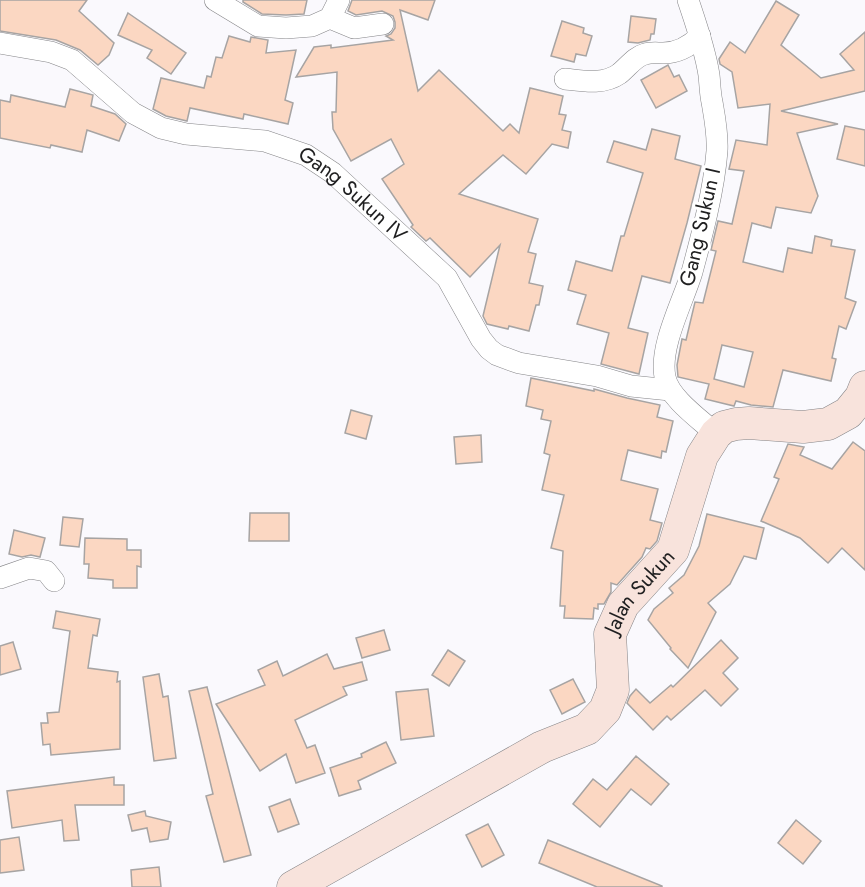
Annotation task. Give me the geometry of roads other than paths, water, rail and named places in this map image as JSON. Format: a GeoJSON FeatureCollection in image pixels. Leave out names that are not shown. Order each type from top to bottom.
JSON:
{"type":"FeatureCollection","features":[{"type":"Feature","properties":{"kind":"street"},"geometry":{"type":"LineString","coordinates":[[215,0],[258,26],[286,28],[312,26],[335,9],[354,28],[382,24]]}},
{"type":"Feature","properties":{"kind":"street","name":"Gang Sukun I"},"geometry":{"type":"LineString","coordinates":[[670,390],[665,377],[665,360],[669,340],[692,272],[717,152],[717,124],[700,36],[688,0]]}},
{"type":"Feature","properties":{"kind":"street"},"geometry":{"type":"LineString","coordinates":[[565,79],[596,82],[607,80],[644,54],[666,53],[688,47],[700,36]]}},
{"type":"Feature","properties":{"kind":"street","name":"Gang Sukun IV"},"geometry":{"type":"LineString","coordinates":[[0,43],[51,52],[72,60],[133,113],[161,128],[186,134],[266,141],[306,155],[333,173],[447,278],[481,339],[497,355],[519,363],[597,376],[631,386],[670,390]]}},
{"type":"Feature","properties":{"kind":"street"},"geometry":{"type":"LineString","coordinates":[[670,390],[716,434],[724,427],[736,424],[803,427],[828,424],[848,413],[861,397],[865,387]]}},
{"type":"Feature","properties":{"kind":"street","name":"Jalan Sukun"},"geometry":{"type":"LineString","coordinates":[[293,887],[542,747],[587,729],[605,710],[613,690],[610,634],[623,605],[673,550],[702,456],[716,434]]}},
{"type":"Feature","properties":{"kind":"street"},"geometry":{"type":"LineString","coordinates":[[0,578],[29,568],[46,571],[54,581]]}}]}
